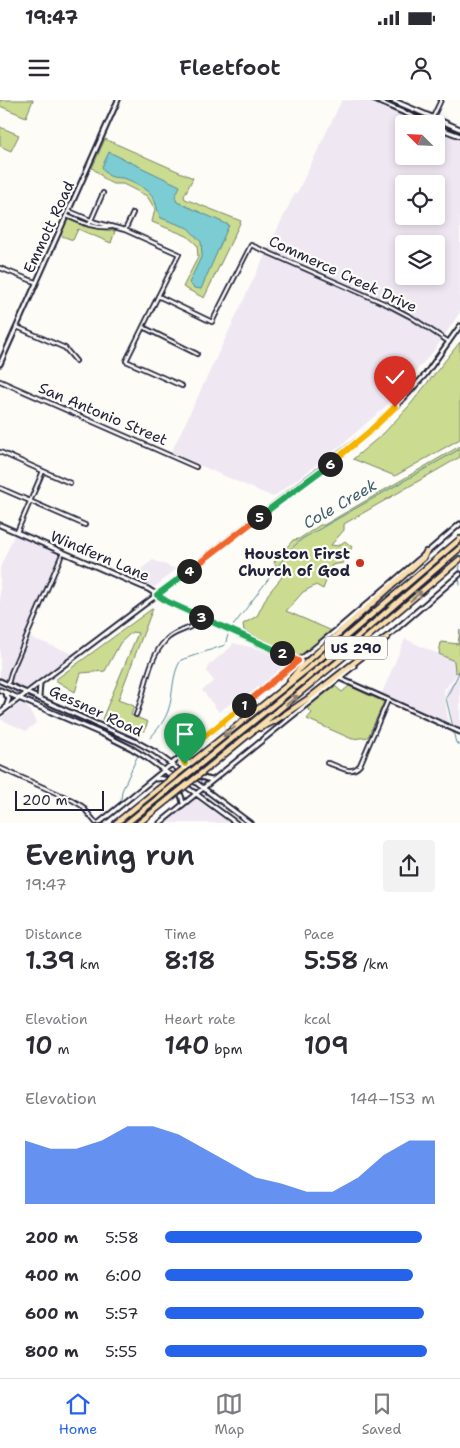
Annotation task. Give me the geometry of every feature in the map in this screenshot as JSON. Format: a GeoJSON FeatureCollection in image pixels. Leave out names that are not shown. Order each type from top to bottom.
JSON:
{"type":"FeatureCollection","features":[{"type":"Feature","properties":{"kind":"highway","name":"US 290"},"geometry":{"type":"LineString","coordinates":[[116,823],[287,685],[459,540]]}},
{"type":"Feature","properties":{"kind":"highway"},"geometry":{"type":"LineString","coordinates":[[127,823],[354,640],[458,549]]}},
{"type":"Feature","properties":{"kind":"highway"},"geometry":{"type":"LineString","coordinates":[[287,685],[300,668],[424,557],[426,552]]}},
{"type":"Feature","properties":{"kind":"highway","name":"US 290"},"geometry":{"type":"LineString","coordinates":[[139,823],[364,641],[460,558]]}},
{"type":"Feature","properties":{"kind":"highway"},"geometry":{"type":"LineString","coordinates":[[254,730],[275,722],[387,637]]}},
{"type":"Feature","properties":{"kind":"main road","name":"Emmott Road"},"geometry":{"type":"LineString","coordinates":[[0,364],[118,100]]}},
{"type":"Feature","properties":{"kind":"main road"},"geometry":{"type":"LineString","coordinates":[[375,100],[409,115]]}},
{"type":"Feature","properties":{"kind":"main road"},"geometry":{"type":"LineString","coordinates":[[391,107],[393,100],[426,115]]}},
{"type":"Feature","properties":{"kind":"main road"},"geometry":{"type":"LineString","coordinates":[[445,123],[460,129]]}},
{"type":"Feature","properties":{"kind":"main road"},"geometry":{"type":"LineString","coordinates":[[445,129],[460,136]]}},
{"type":"Feature","properties":{"kind":"main road"},"geometry":{"type":"LineString","coordinates":[[0,713],[370,431],[404,398],[460,326]]}},
{"type":"Feature","properties":{"kind":"main road","name":"Windfern Lane"},"geometry":{"type":"LineString","coordinates":[[0,524],[143,587],[168,602],[298,661]]}},
{"type":"Feature","properties":{"kind":"main road"},"geometry":{"type":"LineString","coordinates":[[97,823],[164,771],[298,661],[460,524]]}},
{"type":"Feature","properties":{"kind":"main road"},"geometry":{"type":"LineString","coordinates":[[160,823],[339,678],[460,574]]}},
{"type":"Feature","properties":{"kind":"main road"},"geometry":{"type":"LineString","coordinates":[[339,678],[460,732]]}},
{"type":"Feature","properties":{"kind":"main road","name":"Gessner Road"},"geometry":{"type":"LineString","coordinates":[[0,681],[77,714],[155,752],[250,823]]}},
{"type":"Feature","properties":{"kind":"main road"},"geometry":{"type":"LineString","coordinates":[[39,698],[40,684]]}},
{"type":"Feature","properties":{"kind":"main road"},"geometry":{"type":"LineString","coordinates":[[2,690],[8,699],[5,709]]}},
{"type":"Feature","properties":{"kind":"main road","name":"Gessner Road"},"geometry":{"type":"LineString","coordinates":[[2,690],[111,738],[147,758],[236,823]]}},
{"type":"Feature","properties":{"kind":"main road"},"geometry":{"type":"LineString","coordinates":[[74,721],[77,714]]}},
{"type":"Feature","properties":{"kind":"main road"},"geometry":{"type":"LineString","coordinates":[[111,738],[114,731]]}},
{"type":"Feature","properties":{"kind":"main road"},"geometry":{"type":"LineString","coordinates":[[184,753],[183,760],[186,766],[200,777],[213,780]]}},
{"type":"Feature","properties":{"kind":"main road"},"geometry":{"type":"LineString","coordinates":[[151,781],[158,778],[166,779],[179,790],[183,803]]}},
{"type":"Feature","properties":{"kind":"main road"},"geometry":{"type":"LineString","coordinates":[[231,819],[237,812]]}},
{"type":"Feature","properties":{"kind":"street"},"geometry":{"type":"LineString","coordinates":[[434,115],[441,100]]}},
{"type":"Feature","properties":{"kind":"street"},"geometry":{"type":"LineString","coordinates":[[89,225],[103,193]]}},
{"type":"Feature","properties":{"kind":"street"},"geometry":{"type":"LineString","coordinates":[[69,211],[90,220],[125,230],[179,254],[126,361],[182,386]]}},
{"type":"Feature","properties":{"kind":"street"},"geometry":{"type":"LineString","coordinates":[[125,230],[133,213]]}},
{"type":"Feature","properties":{"kind":"street"},"geometry":{"type":"LineString","coordinates":[[67,216],[89,225],[104,228],[112,227]]}},
{"type":"Feature","properties":{"kind":"street","name":"Commerce Creek Drive"},"geometry":{"type":"LineString","coordinates":[[158,296],[212,322],[251,244],[411,316],[449,342]]}},
{"type":"Feature","properties":{"kind":"street"},"geometry":{"type":"LineString","coordinates":[[0,268],[36,282]]}},
{"type":"Feature","properties":{"kind":"street"},"geometry":{"type":"LineString","coordinates":[[16,327],[65,348],[76,360]]}},
{"type":"Feature","properties":{"kind":"street"},"geometry":{"type":"LineString","coordinates":[[143,327],[197,354]]}},
{"type":"Feature","properties":{"kind":"street","name":"San Antonio Street"},"geometry":{"type":"LineString","coordinates":[[0,381],[196,467]]}},
{"type":"Feature","properties":{"kind":"street"},"geometry":{"type":"LineString","coordinates":[[0,452],[70,483]]}},
{"type":"Feature","properties":{"kind":"street"},"geometry":{"type":"LineString","coordinates":[[17,532],[43,471]]}},
{"type":"Feature","properties":{"kind":"street"},"geometry":{"type":"LineString","coordinates":[[0,488],[85,525]]}},
{"type":"Feature","properties":{"kind":"street"},"geometry":{"type":"LineString","coordinates":[[8,684],[63,552]]}},
{"type":"Feature","properties":{"kind":"street"},"geometry":{"type":"LineString","coordinates":[[136,715],[143,697],[151,665],[160,648],[169,637],[192,627],[201,617]]}},
{"type":"Feature","properties":{"kind":"street"},"geometry":{"type":"LineString","coordinates":[[327,763],[348,771],[357,769],[388,700]]}},
{"type":"Feature","properties":{"kind":"street"},"geometry":{"type":"LineString","coordinates":[[0,768],[72,800],[82,806],[97,823]]}},
{"type":"Feature","properties":{"kind":"shaded area"},"geometry":{"type":"Polygon","coordinates":[[[342,100],[368,100],[402,115],[395,115],[395,165],[445,165],[445,133],[460,140],[460,312],[436,348],[385,407],[331,454],[273,497],[171,453],[295,193],[297,193],[342,100]]]}},
{"type":"Feature","properties":{"kind":"shaded area"},"geometry":{"type":"Polygon","coordinates":[[[15,533],[59,552],[61,555],[5,681],[0,678],[0,568],[15,533]]]}},
{"type":"Feature","properties":{"kind":"shaded area"},"geometry":{"type":"Polygon","coordinates":[[[153,560],[176,569],[155,587],[132,579],[137,572],[153,560]]]}},
{"type":"Feature","properties":{"kind":"shaded area"},"geometry":{"type":"Polygon","coordinates":[[[29,637],[71,653],[70,656],[29,687],[23,689],[13,685],[11,680],[29,637]]]}},
{"type":"Feature","properties":{"kind":"shaded area"},"geometry":{"type":"Polygon","coordinates":[[[405,639],[454,661],[455,672],[458,673],[444,690],[448,722],[382,693],[405,639]]]}},
{"type":"Feature","properties":{"kind":"shaded area"},"geometry":{"type":"Polygon","coordinates":[[[233,643],[259,649],[290,663],[238,705],[234,701],[219,712],[202,690],[214,681],[207,672],[209,665],[231,647],[233,643]]]}},
{"type":"Feature","properties":{"kind":"shaded area"},"geometry":{"type":"Polygon","coordinates":[[[460,673],[460,728],[454,726],[446,691],[460,673]]]}},
{"type":"Feature","properties":{"kind":"shaded area"},"geometry":{"type":"Polygon","coordinates":[[[23,701],[36,723],[26,731],[0,719],[23,701]]]}},
{"type":"Feature","properties":{"kind":"shaded area"},"geometry":{"type":"Polygon","coordinates":[[[193,797],[229,823],[158,823],[193,797]]]}},
{"type":"Feature","properties":{"kind":"green space"},"geometry":{"type":"Polygon","coordinates":[[[0,100],[33,100],[26,117],[0,106],[0,100]]]}},
{"type":"Feature","properties":{"kind":"green space"},"geometry":{"type":"Polygon","coordinates":[[[0,127],[19,135],[11,151],[0,146],[0,127]]]}},
{"type":"Feature","properties":{"kind":"green space"},"geometry":{"type":"Polygon","coordinates":[[[105,139],[193,178],[184,196],[185,199],[241,221],[204,298],[183,287],[198,257],[197,245],[187,236],[152,222],[155,209],[147,196],[123,184],[113,184],[105,180],[92,168],[105,139]]]}},
{"type":"Feature","properties":{"kind":"green space"},"geometry":{"type":"Polygon","coordinates":[[[71,219],[83,226],[115,231],[111,243],[78,229],[73,240],[62,236],[60,231],[66,221],[71,219]]]}},
{"type":"Feature","properties":{"kind":"green space"},"geometry":{"type":"Polygon","coordinates":[[[460,342],[460,439],[395,476],[353,459],[384,433],[409,406],[460,342]]]}},
{"type":"Feature","properties":{"kind":"green space"},"geometry":{"type":"Polygon","coordinates":[[[460,446],[460,457],[344,524],[344,530],[331,545],[338,546],[345,541],[352,547],[343,563],[332,565],[323,589],[316,585],[303,592],[286,611],[332,631],[301,658],[244,631],[243,624],[257,616],[268,594],[282,577],[274,562],[293,540],[299,539],[320,525],[324,525],[460,446]]]}},
{"type":"Feature","properties":{"kind":"green space"},"geometry":{"type":"Polygon","coordinates":[[[153,608],[118,700],[134,706],[131,715],[148,722],[144,731],[111,718],[109,723],[102,719],[138,633],[132,632],[120,643],[105,671],[81,673],[75,692],[55,680],[153,608]]]}},
{"type":"Feature","properties":{"kind":"green space"},"geometry":{"type":"Polygon","coordinates":[[[460,630],[460,667],[458,673],[455,672],[454,661],[439,654],[441,642],[458,644],[460,630]]]}},
{"type":"Feature","properties":{"kind":"green space"},"geometry":{"type":"Polygon","coordinates":[[[335,686],[342,692],[349,686],[384,702],[368,737],[352,739],[307,719],[312,713],[307,708],[335,686]]]}},
{"type":"Feature","properties":{"kind":"water"},"geometry":{"type":"Polygon","coordinates":[[[109,152],[180,186],[175,197],[177,202],[229,225],[201,289],[194,288],[189,283],[202,255],[201,242],[188,228],[161,218],[152,196],[144,188],[128,180],[108,175],[102,167],[109,152]]]}},
{"type":"Feature","properties":{"kind":"waterway","name":"Cole Creek"},"geometry":{"type":"LineString","coordinates":[[233,626],[291,549],[302,539],[460,449]]}},
{"type":"Feature","properties":{"kind":"waterway"},"geometry":{"type":"LineString","coordinates":[[459,572],[460,565]]}},
{"type":"Feature","properties":{"kind":"waterway"},"geometry":{"type":"LineString","coordinates":[[459,576],[460,585]]}},
{"type":"Feature","properties":{"kind":"waterway","name":"Cole Creek"},"geometry":{"type":"LineString","coordinates":[[150,738],[158,729],[168,711],[174,679],[181,660],[225,645],[228,635]]}},
{"type":"Feature","properties":{"kind":"waterway"},"geometry":{"type":"LineString","coordinates":[[453,727],[446,698],[460,671]]}},
{"type":"Feature","properties":{"kind":"waterway"},"geometry":{"type":"LineString","coordinates":[[453,731],[456,743],[460,745]]}},
{"type":"Feature","properties":{"kind":"waterway","name":"Cole Creek"},"geometry":{"type":"LineString","coordinates":[[121,800],[122,791],[137,757]]}},
{"type":"Feature","properties":{"kind":"place","name":"Houston First Church of God"},"geometry":{"type":"Point","coordinates":[360,563]}},
{"type":"Feature","properties":{"kind":"route"},"geometry":{"type":"LineString","coordinates":[[185,764],[183,760],[184,753],[298,661],[168,602],[157,595],[309,480],[370,431],[395,407]]}}]}
